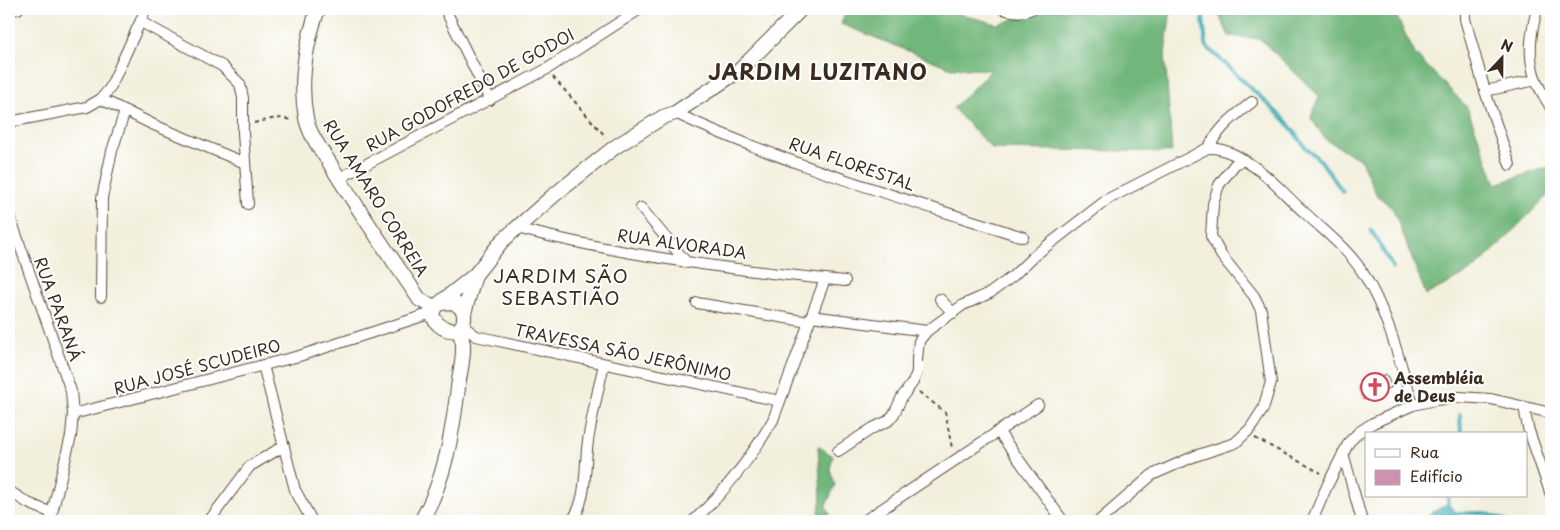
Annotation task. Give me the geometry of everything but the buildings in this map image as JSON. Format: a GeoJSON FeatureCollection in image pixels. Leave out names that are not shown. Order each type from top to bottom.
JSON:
{"type":"FeatureCollection","features":[{"type":"Feature","properties":{"kind":"street"},"geometry":{"type":"LineString","coordinates":[[9,10],[18,9]]}},
{"type":"Feature","properties":{"kind":"street"},"geometry":{"type":"LineString","coordinates":[[9,122],[87,107],[101,99],[110,88],[146,9]]}},
{"type":"Feature","properties":{"kind":"street","name":"RUA AMARO CORREIA"},"geometry":{"type":"LineString","coordinates":[[318,9],[306,54],[303,84],[308,127],[338,179],[420,300],[436,308]]}},
{"type":"Feature","properties":{"kind":"street"},"geometry":{"type":"LineString","coordinates":[[444,9],[490,100]]}},
{"type":"Feature","properties":{"kind":"street","name":"RUA GODOFREDO DE GODOI"},"geometry":{"type":"LineString","coordinates":[[338,179],[547,69],[640,9]]}},
{"type":"Feature","properties":{"kind":"street"},"geometry":{"type":"LineString","coordinates":[[475,275],[462,323],[452,331],[434,321],[436,308],[475,275],[492,252],[516,228],[615,147],[663,117],[675,113],[740,70],[800,9]]}},
{"type":"Feature","properties":{"kind":"street"},"geometry":{"type":"LineString","coordinates":[[1003,9],[1011,12],[1024,12],[1032,9]]}},
{"type":"Feature","properties":{"kind":"street"},"geometry":{"type":"LineString","coordinates":[[1465,9],[1465,19],[1485,91],[1510,165]]}},
{"type":"Feature","properties":{"kind":"street"},"geometry":{"type":"LineString","coordinates":[[1537,9],[1531,32],[1532,62],[1536,80],[1548,97],[1551,108]]}},
{"type":"Feature","properties":{"kind":"street"},"geometry":{"type":"LineString","coordinates":[[140,22],[222,66],[240,84],[243,98],[243,133],[248,204]]}},
{"type":"Feature","properties":{"kind":"street"},"geometry":{"type":"LineString","coordinates":[[1485,91],[1536,80]]}},
{"type":"Feature","properties":{"kind":"street"},"geometry":{"type":"LineString","coordinates":[[101,99],[126,112],[245,163]]}},
{"type":"Feature","properties":{"kind":"street"},"geometry":{"type":"LineString","coordinates":[[1208,148],[1216,134],[1229,120],[1252,102]]}},
{"type":"Feature","properties":{"kind":"street"},"geometry":{"type":"LineString","coordinates":[[102,297],[102,198],[112,151],[126,112]]}},
{"type":"Feature","properties":{"kind":"street","name":"RUA FLORESTAL"},"geometry":{"type":"LineString","coordinates":[[675,113],[740,141],[862,185],[1022,237]]}},
{"type":"Feature","properties":{"kind":"street"},"geometry":{"type":"LineString","coordinates":[[838,451],[888,421],[917,372],[919,341],[927,331],[963,305],[990,293],[1013,276],[1035,255],[1108,199],[1208,148],[1217,147],[1244,160],[1266,175],[1336,242],[1362,271],[1375,295],[1398,356],[1413,405]]}},
{"type":"Feature","properties":{"kind":"street"},"geometry":{"type":"LineString","coordinates":[[1099,521],[1152,475],[1187,459],[1234,443],[1250,429],[1263,409],[1271,382],[1261,310],[1254,296],[1221,255],[1211,236],[1213,204],[1219,185],[1235,164],[1244,160]]}},
{"type":"Feature","properties":{"kind":"street"},"geometry":{"type":"LineString","coordinates":[[641,208],[687,263]]}},
{"type":"Feature","properties":{"kind":"street","name":"RUA PARANÁ"},"geometry":{"type":"LineString","coordinates":[[9,214],[72,390],[73,414]]}},
{"type":"Feature","properties":{"kind":"street","name":"RUA ALVORADA"},"geometry":{"type":"LineString","coordinates":[[516,228],[605,249],[687,263],[845,281]]}},
{"type":"Feature","properties":{"kind":"street"},"geometry":{"type":"LineString","coordinates":[[693,521],[727,484],[761,441],[773,420],[802,346],[825,279]]}},
{"type":"Feature","properties":{"kind":"street"},"geometry":{"type":"LineString","coordinates":[[940,299],[952,313]]}},
{"type":"Feature","properties":{"kind":"street"},"geometry":{"type":"LineString","coordinates":[[421,521],[438,487],[446,456],[455,411],[463,346],[459,305],[448,301],[436,308]]}},
{"type":"Feature","properties":{"kind":"street"},"geometry":{"type":"LineString","coordinates":[[697,302],[810,319],[927,331]]}},
{"type":"Feature","properties":{"kind":"street","name":"RUA JOSÉ SCUDEIRO"},"geometry":{"type":"LineString","coordinates":[[73,414],[263,366],[318,350],[436,308]]}},
{"type":"Feature","properties":{"kind":"street","name":"TRAVESSA SÃO JERÔNIMO"},"geometry":{"type":"LineString","coordinates":[[462,323],[476,336],[780,401]]}},
{"type":"Feature","properties":{"kind":"street"},"geometry":{"type":"LineString","coordinates":[[559,521],[573,521],[582,500],[588,441],[604,364]]}},
{"type":"Feature","properties":{"kind":"street"},"geometry":{"type":"LineString","coordinates":[[263,366],[295,490],[312,521]]}},
{"type":"Feature","properties":{"kind":"street"},"geometry":{"type":"LineString","coordinates":[[1312,521],[1349,442],[1359,432],[1373,423],[1413,405],[1459,397],[1491,400],[1551,413]]}},
{"type":"Feature","properties":{"kind":"street"},"geometry":{"type":"LineString","coordinates":[[864,521],[1038,404]]}},
{"type":"Feature","properties":{"kind":"street"},"geometry":{"type":"LineString","coordinates":[[1524,408],[1528,428],[1551,495]]}},
{"type":"Feature","properties":{"kind":"street"},"geometry":{"type":"LineString","coordinates":[[9,491],[51,517],[71,436],[73,414]]}},
{"type":"Feature","properties":{"kind":"street"},"geometry":{"type":"LineString","coordinates":[[998,431],[1062,521]]}},
{"type":"Feature","properties":{"kind":"street"},"geometry":{"type":"LineString","coordinates":[[209,521],[250,466],[284,446]]}},
{"type":"Feature","properties":{"kind":"street"},"geometry":{"type":"LineString","coordinates":[[1343,453],[1362,521]]}},
{"type":"Feature","properties":{"kind":"path"},"geometry":{"type":"LineString","coordinates":[[547,69],[615,147]]}},
{"type":"Feature","properties":{"kind":"path"},"geometry":{"type":"LineString","coordinates":[[243,133],[254,123],[280,117],[308,127]]}},
{"type":"Feature","properties":{"kind":"path"},"geometry":{"type":"LineString","coordinates":[[910,386],[945,412],[954,461]]}},
{"type":"Feature","properties":{"kind":"path"},"geometry":{"type":"LineString","coordinates":[[1246,433],[1331,478]]}},
{"type":"Feature","properties":{"kind":"green space"},"geometry":{"type":"Polygon","coordinates":[[[846,9],[941,9],[997,24],[1054,9],[1171,9],[1165,54],[1172,152],[992,149],[953,108],[991,70],[951,68],[841,24],[846,9]]]}},
{"type":"Feature","properties":{"kind":"green space"},"geometry":{"type":"Polygon","coordinates":[[[1221,9],[1393,9],[1415,54],[1467,107],[1496,184],[1551,166],[1551,192],[1475,269],[1426,295],[1393,209],[1376,194],[1361,160],[1325,139],[1311,118],[1319,96],[1260,39],[1229,36],[1219,15],[1221,9]]]}},
{"type":"Feature","properties":{"kind":"green space"},"geometry":{"type":"Polygon","coordinates":[[[818,446],[833,456],[830,469],[835,485],[826,506],[833,521],[818,521],[821,496],[818,446]]]}},
{"type":"Feature","properties":{"kind":"water"},"geometry":{"type":"Polygon","coordinates":[[[1448,503],[1461,521],[1427,521],[1428,515],[1448,503]]]}},
{"type":"Feature","properties":{"kind":"waterway"},"geometry":{"type":"LineString","coordinates":[[1202,9],[1206,46],[1286,121],[1306,148],[1321,161],[1343,192]]}},
{"type":"Feature","properties":{"kind":"waterway"},"geometry":{"type":"LineString","coordinates":[[1371,230],[1393,268]]}},
{"type":"Feature","properties":{"kind":"waterway"},"geometry":{"type":"LineString","coordinates":[[1460,415],[1461,432]]}},
{"type":"Feature","properties":{"kind":"waterway"},"geometry":{"type":"LineString","coordinates":[[1448,498],[1448,506]]}},
{"type":"Feature","properties":{"kind":"waterway"},"geometry":{"type":"LineString","coordinates":[[1450,513],[1486,513],[1506,521]]}},
{"type":"Feature","properties":{"kind":"place","name":"Assembléia de Deus"},"geometry":{"type":"Point","coordinates":[1375,387]}},
{"type":"Feature","properties":{"kind":"district","name":"JARDIM LUZITANO"},"geometry":{"type":"Point","coordinates":[818,73]}},
{"type":"Feature","properties":{"kind":"district","name":"JARDIM SÃO SEBASTIÃO"},"geometry":{"type":"Point","coordinates":[561,287]}}]}
